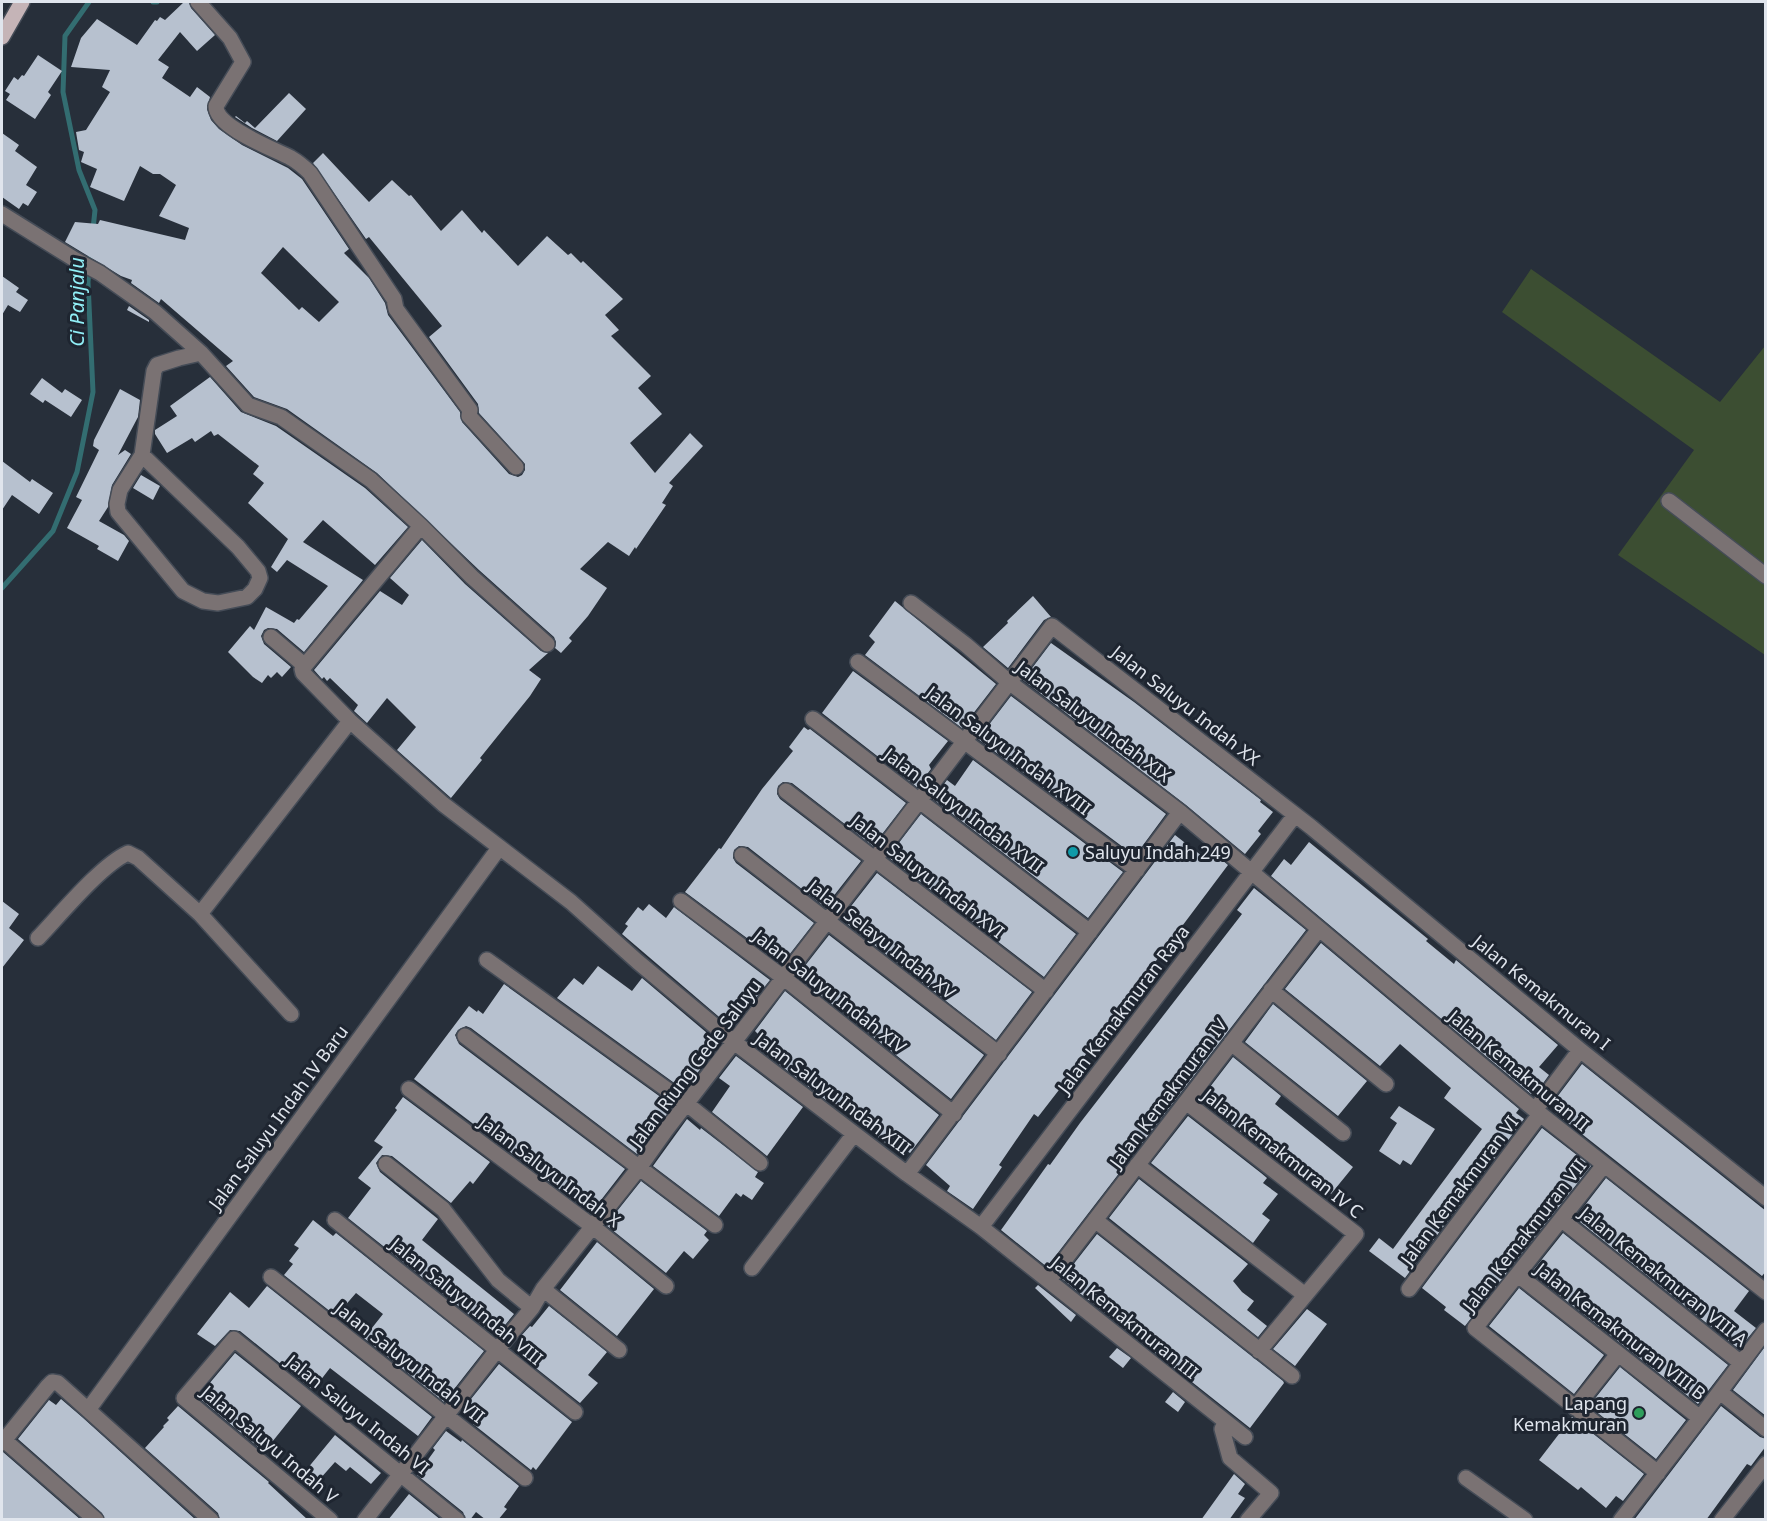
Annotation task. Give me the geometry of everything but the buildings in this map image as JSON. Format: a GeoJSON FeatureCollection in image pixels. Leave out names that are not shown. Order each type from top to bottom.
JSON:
{"type":"FeatureCollection","features":[{"type":"Feature","properties":{"kind":"main road"},"geometry":{"type":"LineString","coordinates":[[2,37],[22,2]]}},
{"type":"Feature","properties":{"kind":"street"},"geometry":{"type":"LineString","coordinates":[[198,2],[230,38],[243,62],[216,106],[217,112],[226,122],[250,139],[291,158],[310,173],[394,299],[396,309],[470,410],[470,416],[516,467]]}},
{"type":"Feature","properties":{"kind":"street"},"geometry":{"type":"LineString","coordinates":[[2,214],[74,260],[100,273],[155,312],[201,353],[248,405],[281,417],[371,480],[472,577],[547,644]]}},
{"type":"Feature","properties":{"kind":"street"},"geometry":{"type":"LineString","coordinates":[[141,454],[238,547],[258,571],[260,578],[255,589],[247,597],[218,603],[203,601],[183,591],[121,516],[117,504],[120,490],[141,454],[153,376],[157,366],[201,353]]}},
{"type":"Feature","properties":{"kind":"street"},"geometry":{"type":"LineString","coordinates":[[1669,501],[1766,576]]}},
{"type":"Feature","properties":{"kind":"street"},"geometry":{"type":"LineString","coordinates":[[271,637],[304,664],[421,526]]}},
{"type":"Feature","properties":{"kind":"street","name":"Jalan Saluyu Indah XIX"},"geometry":{"type":"LineString","coordinates":[[911,603],[966,645],[1009,682],[1180,812],[1251,873]]}},
{"type":"Feature","properties":{"kind":"street","name":"Jalan Riung Gede Saluyu"},"geometry":{"type":"LineString","coordinates":[[365,1520],[532,1308],[543,1289],[639,1168],[1052,626]]}},
{"type":"Feature","properties":{"kind":"street","name":"Jalan Saluyu Indah XX"},"geometry":{"type":"LineString","coordinates":[[1052,626],[1295,815]]}},
{"type":"Feature","properties":{"kind":"street","name":"Jalan Saluyu Indah XVIII"},"geometry":{"type":"LineString","coordinates":[[858,662],[1137,870]]}},
{"type":"Feature","properties":{"kind":"street","name":"Jalan Saluyu Indah XIII"},"geometry":{"type":"LineString","coordinates":[[304,664],[303,674],[350,721],[443,804],[571,902],[638,962],[734,1042],[907,1174],[981,1227]]}},
{"type":"Feature","properties":{"kind":"street","name":"Jalan Saluyu Indah XVII"},"geometry":{"type":"LineString","coordinates":[[813,719],[1090,932]]}},
{"type":"Feature","properties":{"kind":"street"},"geometry":{"type":"LineString","coordinates":[[200,914],[350,721]]}},
{"type":"Feature","properties":{"kind":"street","name":"Jalan Saluyu Indah XVI"},"geometry":{"type":"LineString","coordinates":[[786,791],[1046,992]]}},
{"type":"Feature","properties":{"kind":"street"},"geometry":{"type":"LineString","coordinates":[[907,1174],[1180,812]]}},
{"type":"Feature","properties":{"kind":"street","name":"Jalan Kemakmuran Raya"},"geometry":{"type":"LineString","coordinates":[[981,1227],[1295,815]]}},
{"type":"Feature","properties":{"kind":"street","name":"Jalan Kemakmuran I"},"geometry":{"type":"LineString","coordinates":[[1295,815],[1580,1050],[1766,1197]]}},
{"type":"Feature","properties":{"kind":"street","name":"Jalan Saluyu Indah IV Baru"},"geometry":{"type":"LineString","coordinates":[[88,1410],[500,848]]}},
{"type":"Feature","properties":{"kind":"street"},"geometry":{"type":"LineString","coordinates":[[38,938],[123,855],[138,858],[200,914],[291,1014]]}},
{"type":"Feature","properties":{"kind":"street","name":"Jalan Selayu Indah XV"},"geometry":{"type":"LineString","coordinates":[[742,855],[999,1054]]}},
{"type":"Feature","properties":{"kind":"street","name":"Jalan Kemakmuran II"},"geometry":{"type":"LineString","coordinates":[[1251,873],[1537,1112],[1766,1292]]}},
{"type":"Feature","properties":{"kind":"street","name":"Jalan Saluyu Indah XIV"},"geometry":{"type":"LineString","coordinates":[[681,901],[784,978],[954,1114]]}},
{"type":"Feature","properties":{"kind":"street","name":"Jalan Kemakmuran IV"},"geometry":{"type":"LineString","coordinates":[[1049,1280],[1319,929]]}},
{"type":"Feature","properties":{"kind":"street"},"geometry":{"type":"LineString","coordinates":[[487,960],[687,1104],[760,1163]]}},
{"type":"Feature","properties":{"kind":"street"},"geometry":{"type":"LineString","coordinates":[[1271,990],[1386,1084]]}},
{"type":"Feature","properties":{"kind":"street"},"geometry":{"type":"LineString","coordinates":[[465,1036],[715,1225]]}},
{"type":"Feature","properties":{"kind":"street"},"geometry":{"type":"LineString","coordinates":[[1231,1043],[1343,1133]]}},
{"type":"Feature","properties":{"kind":"street","name":"Jalan Kemakmuran VI"},"geometry":{"type":"LineString","coordinates":[[1409,1289],[1580,1050]]}},
{"type":"Feature","properties":{"kind":"street","name":"Jalan Saluyu Indah X"},"geometry":{"type":"LineString","coordinates":[[409,1089],[592,1226],[666,1286]]}},
{"type":"Feature","properties":{"kind":"street","name":"Jalan Kemakmuran IV C"},"geometry":{"type":"LineString","coordinates":[[1186,1102],[1356,1234],[1305,1295]]}},
{"type":"Feature","properties":{"kind":"street"},"geometry":{"type":"LineString","coordinates":[[752,1268],[854,1134]]}},
{"type":"Feature","properties":{"kind":"street"},"geometry":{"type":"LineString","coordinates":[[386,1164],[443,1209],[498,1280],[532,1308]]}},
{"type":"Feature","properties":{"kind":"street"},"geometry":{"type":"LineString","coordinates":[[1137,1165],[1305,1295],[1259,1351]]}},
{"type":"Feature","properties":{"kind":"street","name":"Jalan Kemakmuran VII"},"geometry":{"type":"LineString","coordinates":[[1575,1408],[1474,1328],[1604,1165]]}},
{"type":"Feature","properties":{"kind":"street","name":"Jalan Saluyu Indah VIII"},"geometry":{"type":"LineString","coordinates":[[334,1220],[575,1412]]}},
{"type":"Feature","properties":{"kind":"street"},"geometry":{"type":"LineString","coordinates":[[1095,1220],[1292,1376]]}},
{"type":"Feature","properties":{"kind":"street","name":"Jalan Kemakmuran VIII A"},"geometry":{"type":"LineString","coordinates":[[1562,1220],[1742,1363]]}},
{"type":"Feature","properties":{"kind":"street","name":"Jalan Kemakmuran III"},"geometry":{"type":"LineString","coordinates":[[981,1227],[1245,1437]]}},
{"type":"Feature","properties":{"kind":"street","name":"Jalan Kemakmuran VIII B"},"geometry":{"type":"LineString","coordinates":[[1518,1275],[1700,1418]]}},
{"type":"Feature","properties":{"kind":"street","name":"Jalan Saluyu Indah VII"},"geometry":{"type":"LineString","coordinates":[[271,1277],[525,1478]]}},
{"type":"Feature","properties":{"kind":"street"},"geometry":{"type":"LineString","coordinates":[[543,1289],[619,1350]]}},
{"type":"Feature","properties":{"kind":"street"},"geometry":{"type":"LineString","coordinates":[[1621,1520],[1766,1330]]}},
{"type":"Feature","properties":{"kind":"street","name":"Jalan Saluyu Indah V"},"geometry":{"type":"LineString","coordinates":[[234,1339],[184,1398],[330,1520]]}},
{"type":"Feature","properties":{"kind":"street","name":"Jalan Saluyu Indah VI"},"geometry":{"type":"LineString","coordinates":[[234,1339],[457,1520]]}},
{"type":"Feature","properties":{"kind":"street"},"geometry":{"type":"LineString","coordinates":[[1618,1354],[1575,1408],[1658,1473]]}},
{"type":"Feature","properties":{"kind":"street"},"geometry":{"type":"LineString","coordinates":[[96,1520],[3,1442],[52,1382],[58,1383],[211,1520]]}},
{"type":"Feature","properties":{"kind":"street"},"geometry":{"type":"LineString","coordinates":[[1720,1392],[1766,1429]]}},
{"type":"Feature","properties":{"kind":"street"},"geometry":{"type":"LineString","coordinates":[[1226,1422],[1222,1429],[1230,1458],[1271,1493],[1257,1517]]}},
{"type":"Feature","properties":{"kind":"street"},"geometry":{"type":"LineString","coordinates":[[1722,1520],[1766,1464]]}},
{"type":"Feature","properties":{"kind":"street"},"geometry":{"type":"LineString","coordinates":[[1466,1478],[1526,1520]]}},
{"type":"Feature","properties":{"kind":"green space"},"geometry":{"type":"Polygon","coordinates":[[[1531,269],[1720,402],[1765,346],[1765,655],[1618,555],[1694,450],[1502,312],[1531,269]]]}},
{"type":"Feature","properties":{"kind":"waterway","name":"Ci Panjalu"},"geometry":{"type":"LineString","coordinates":[[89,2],[65,36],[63,92],[79,170],[95,210],[93,229]]}},
{"type":"Feature","properties":{"kind":"waterway","name":"Ci Panjalu"},"geometry":{"type":"LineString","coordinates":[[2,588],[53,531],[77,472],[93,392],[88,282],[91,250]]}},
{"type":"Feature","properties":{"kind":"place","name":"Saluyu Indah 249"},"geometry":{"type":"Point","coordinates":[1073,852]}},
{"type":"Feature","properties":{"kind":"place","name":"Lapang Kemakmuran"},"geometry":{"type":"Point","coordinates":[1639,1413]}}]}
